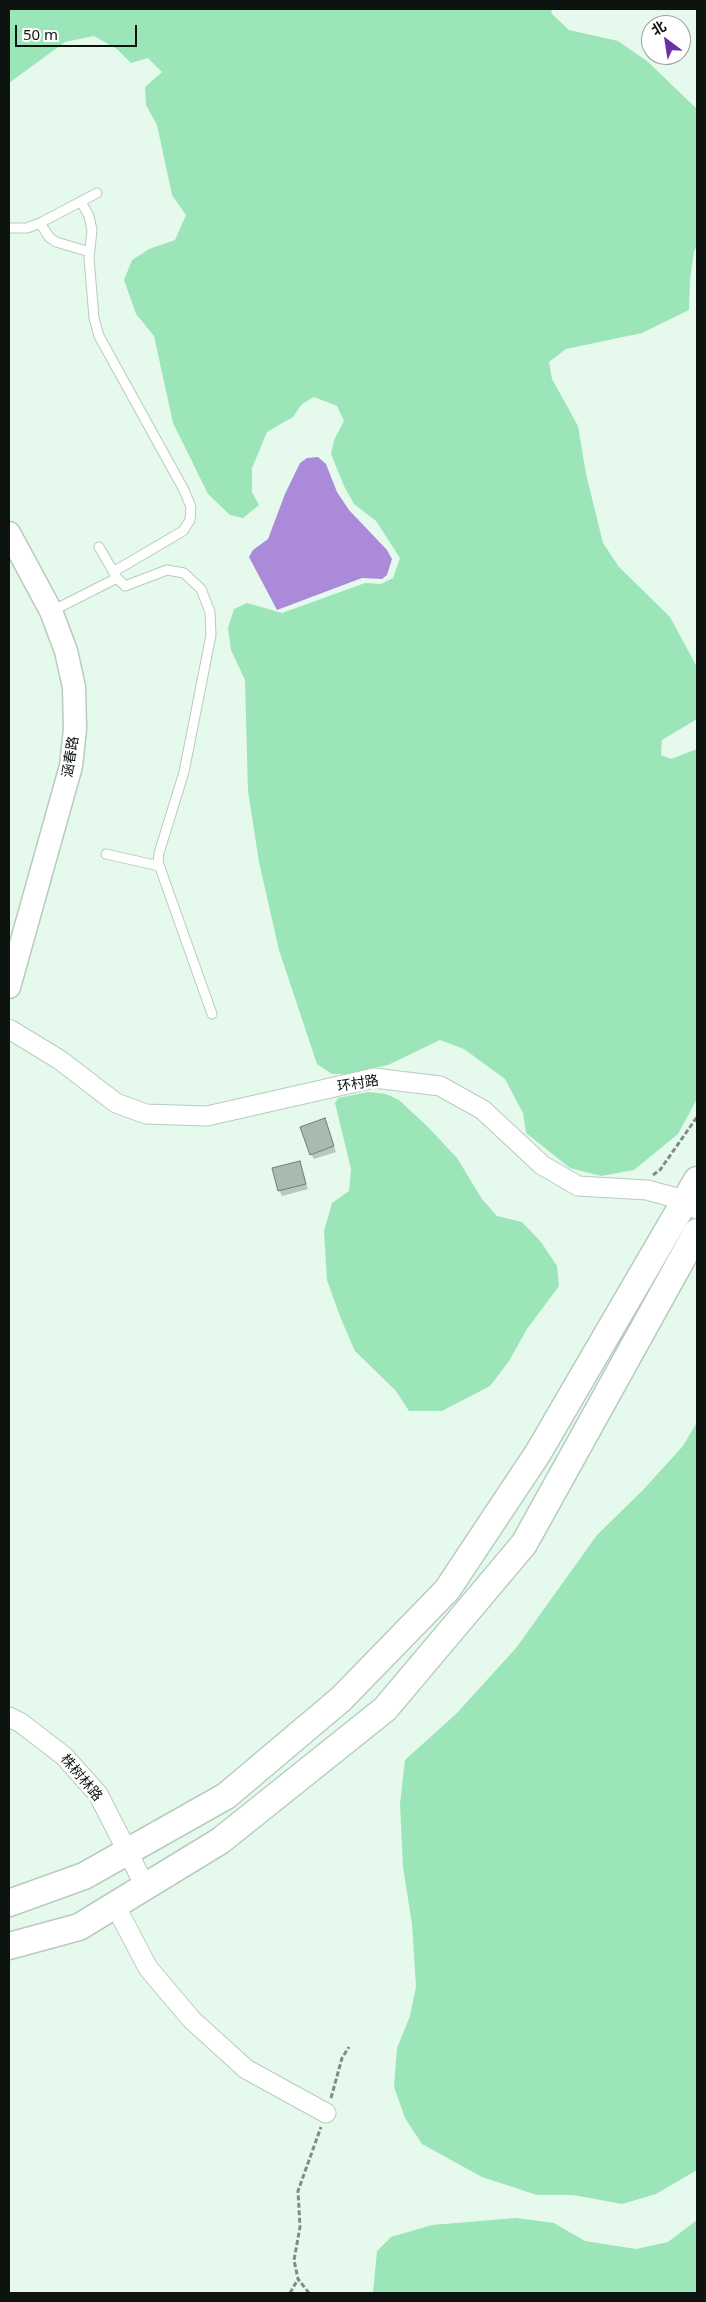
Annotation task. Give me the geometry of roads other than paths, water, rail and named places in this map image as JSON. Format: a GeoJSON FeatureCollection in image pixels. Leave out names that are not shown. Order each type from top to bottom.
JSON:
{"type":"FeatureCollection","features":[{"type":"Feature","properties":{"kind":"main road"},"geometry":{"type":"LineString","coordinates":[[9,1903],[84,1876],[226,1796],[341,1698],[447,1590],[538,1453],[693,1197]]}},
{"type":"Feature","properties":{"kind":"main road"},"geometry":{"type":"LineString","coordinates":[[9,1946],[79,1927],[220,1840],[384,1709],[524,1544],[697,1232]]}},
{"type":"Feature","properties":{"kind":"street","name":"涵春路"},"geometry":{"type":"LineString","coordinates":[[9,532],[51,611],[66,651],[74,686],[75,729],[71,766],[9,987]]}},
{"type":"Feature","properties":{"kind":"street","name":"环村路"},"geometry":{"type":"LineString","coordinates":[[9,1029],[60,1060],[116,1103],[146,1114],[207,1116],[374,1078],[440,1086],[483,1110],[542,1166],[578,1186],[648,1190],[693,1197]]}},
{"type":"Feature","properties":{"kind":"street","name":"株树林路"},"geometry":{"type":"LineString","coordinates":[[9,1717],[21,1723],[64,1756],[98,1794],[145,1886]]}},
{"type":"Feature","properties":{"kind":"street"},"geometry":{"type":"LineString","coordinates":[[114,1905],[148,1968],[192,2020],[246,2069],[326,2113]]}},
{"type":"Feature","properties":{"kind":"lane"},"geometry":{"type":"LineString","coordinates":[[9,228],[27,228],[40,223],[96,193]]}},
{"type":"Feature","properties":{"kind":"lane"},"geometry":{"type":"LineString","coordinates":[[51,611],[115,575],[182,531],[190,520],[191,507],[184,490],[99,336],[94,318],[90,252],[92,230],[89,216],[81,202]]}},
{"type":"Feature","properties":{"kind":"lane"},"geometry":{"type":"LineString","coordinates":[[40,223],[49,237],[56,242],[90,252]]}},
{"type":"Feature","properties":{"kind":"lane"},"geometry":{"type":"LineString","coordinates":[[98,547],[124,586],[167,570],[184,573],[201,589],[210,612],[211,635],[184,772],[159,853],[159,866],[212,1014]]}},
{"type":"Feature","properties":{"kind":"lane"},"geometry":{"type":"LineString","coordinates":[[106,854],[159,866]]}}]}
